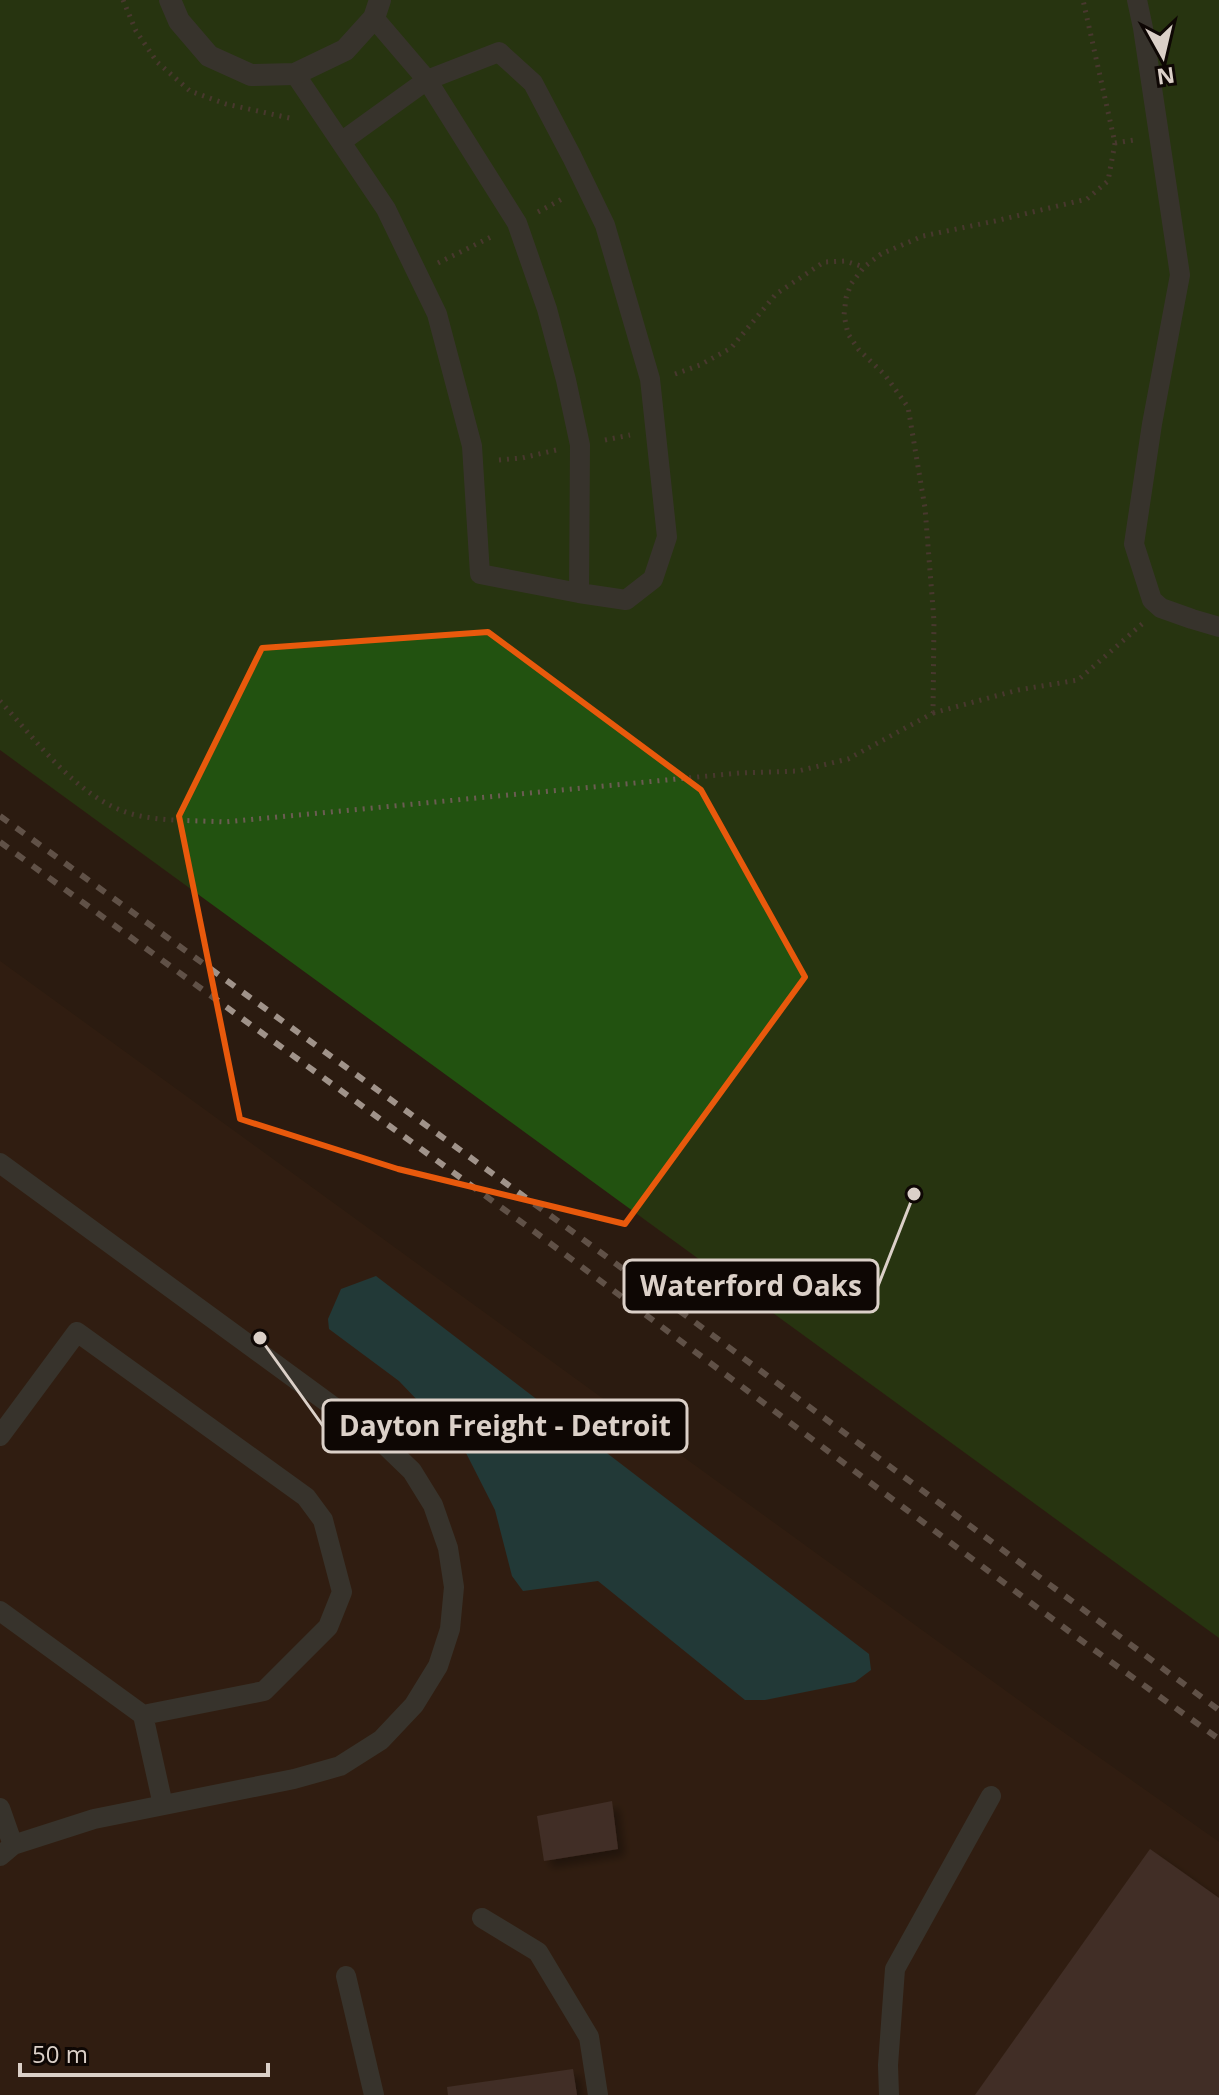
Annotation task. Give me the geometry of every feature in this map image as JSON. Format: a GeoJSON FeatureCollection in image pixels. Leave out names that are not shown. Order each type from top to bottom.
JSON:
{"type":"FeatureCollection","features":[{"type":"Feature","properties":{"kind":"street"},"geometry":{"type":"LineString","coordinates":[[170,0],[179,21],[209,56],[251,75],[295,74],[345,50],[377,9]]}},
{"type":"Feature","properties":{"kind":"lane"},"geometry":{"type":"LineString","coordinates":[[1137,0],[1180,275],[1152,424],[1134,544],[1152,600],[1161,608],[1219,627]]}},
{"type":"Feature","properties":{"kind":"lane"},"geometry":{"type":"LineString","coordinates":[[377,9],[427,80],[517,223],[547,309],[580,445],[579,593]]}},
{"type":"Feature","properties":{"kind":"lane"},"geometry":{"type":"LineString","coordinates":[[295,74],[386,209],[437,314],[472,446],[480,574],[626,600],[653,579],[667,537],[650,379],[605,225],[533,83],[499,52],[427,80],[341,142]]}},
{"type":"Feature","properties":{"kind":"lane"},"geometry":{"type":"LineString","coordinates":[[0,1163],[383,1443],[412,1471],[433,1505],[448,1548],[454,1587],[450,1629],[438,1666],[414,1705],[381,1740],[340,1766],[294,1779],[94,1819],[6,1850],[0,1808]]}},
{"type":"Feature","properties":{"kind":"lane"},"geometry":{"type":"LineString","coordinates":[[0,1436],[77,1332],[306,1497],[323,1520],[342,1592],[328,1627],[264,1691],[143,1715]]}},
{"type":"Feature","properties":{"kind":"lane"},"geometry":{"type":"LineString","coordinates":[[0,1611],[143,1715],[163,1805]]}},
{"type":"Feature","properties":{"kind":"lane"},"geometry":{"type":"LineString","coordinates":[[889,2095],[888,2065],[895,1969],[991,1796]]}},
{"type":"Feature","properties":{"kind":"lane"},"geometry":{"type":"LineString","coordinates":[[482,1918],[538,1952],[589,2037],[598,2095]]}},
{"type":"Feature","properties":{"kind":"lane"},"geometry":{"type":"LineString","coordinates":[[346,1976],[374,2095]]}},
{"type":"Feature","properties":{"kind":"path"},"geometry":{"type":"LineString","coordinates":[[933,713],[934,621],[925,508],[908,407],[885,375],[859,350],[848,334],[844,315],[846,298],[851,284],[864,267],[881,254],[923,236],[1087,199],[1108,181],[1115,143],[1083,0]]}},
{"type":"Feature","properties":{"kind":"path"},"geometry":{"type":"LineString","coordinates":[[650,379],[700,365],[731,348],[776,294],[824,262],[845,261],[864,267]]}},
{"type":"Feature","properties":{"kind":"path"},"geometry":{"type":"LineString","coordinates":[[0,701],[90,795],[135,815],[225,822],[740,773],[798,771],[848,759],[933,713],[1018,690],[1078,680],[1161,608]]}},
{"type":"Feature","properties":{"kind":"highlighted area"},"geometry":{"type":"Polygon","coordinates":[[[488,632],[701,790],[805,977],[625,1224],[398,1169],[240,1119],[179,816],[262,648],[488,632]]]}},
{"type":"Feature","properties":{"kind":"shaded area"},"geometry":{"type":"Polygon","coordinates":[[[0,961],[1039,1715],[1219,1842],[1219,2095],[0,2095],[0,961]]]}},
{"type":"Feature","properties":{"kind":"green space"},"geometry":{"type":"Polygon","coordinates":[[[0,0],[1219,0],[1219,1638],[0,750],[0,0]]]}},
{"type":"Feature","properties":{"kind":"water"},"geometry":{"type":"Polygon","coordinates":[[[376,1276],[869,1654],[871,1670],[855,1682],[765,1700],[745,1700],[598,1581],[523,1591],[512,1576],[495,1510],[464,1449],[399,1381],[329,1329],[328,1319],[341,1289],[376,1276]]]}},
{"type":"Feature","properties":{"kind":"building"},"geometry":{"type":"Polygon","coordinates":[[[612,1801],[618,1849],[544,1861],[537,1816],[612,1801]]]}},
{"type":"Feature","properties":{"kind":"building"},"geometry":{"type":"Polygon","coordinates":[[[1150,1849],[1219,1898],[1219,2095],[975,2095],[1150,1849]]]}},
{"type":"Feature","properties":{"kind":"building"},"geometry":{"type":"Polygon","coordinates":[[[573,2069],[577,2095],[448,2095],[447,2087],[573,2069]]]}},
{"type":"Feature","properties":{"kind":"railway"},"geometry":{"type":"LineString","coordinates":[[0,816],[573,1232],[1219,1710]]}},
{"type":"Feature","properties":{"kind":"railway"},"geometry":{"type":"LineString","coordinates":[[0,842],[535,1232],[1086,1644],[1219,1739]]}},
{"type":"Feature","properties":{"kind":"place","name":"Waterford Oaks"},"geometry":{"type":"Point","coordinates":[914,1194]}},
{"type":"Feature","properties":{"kind":"place","name":"Dayton Freight - Detroit"},"geometry":{"type":"Point","coordinates":[260,1338]}}]}
